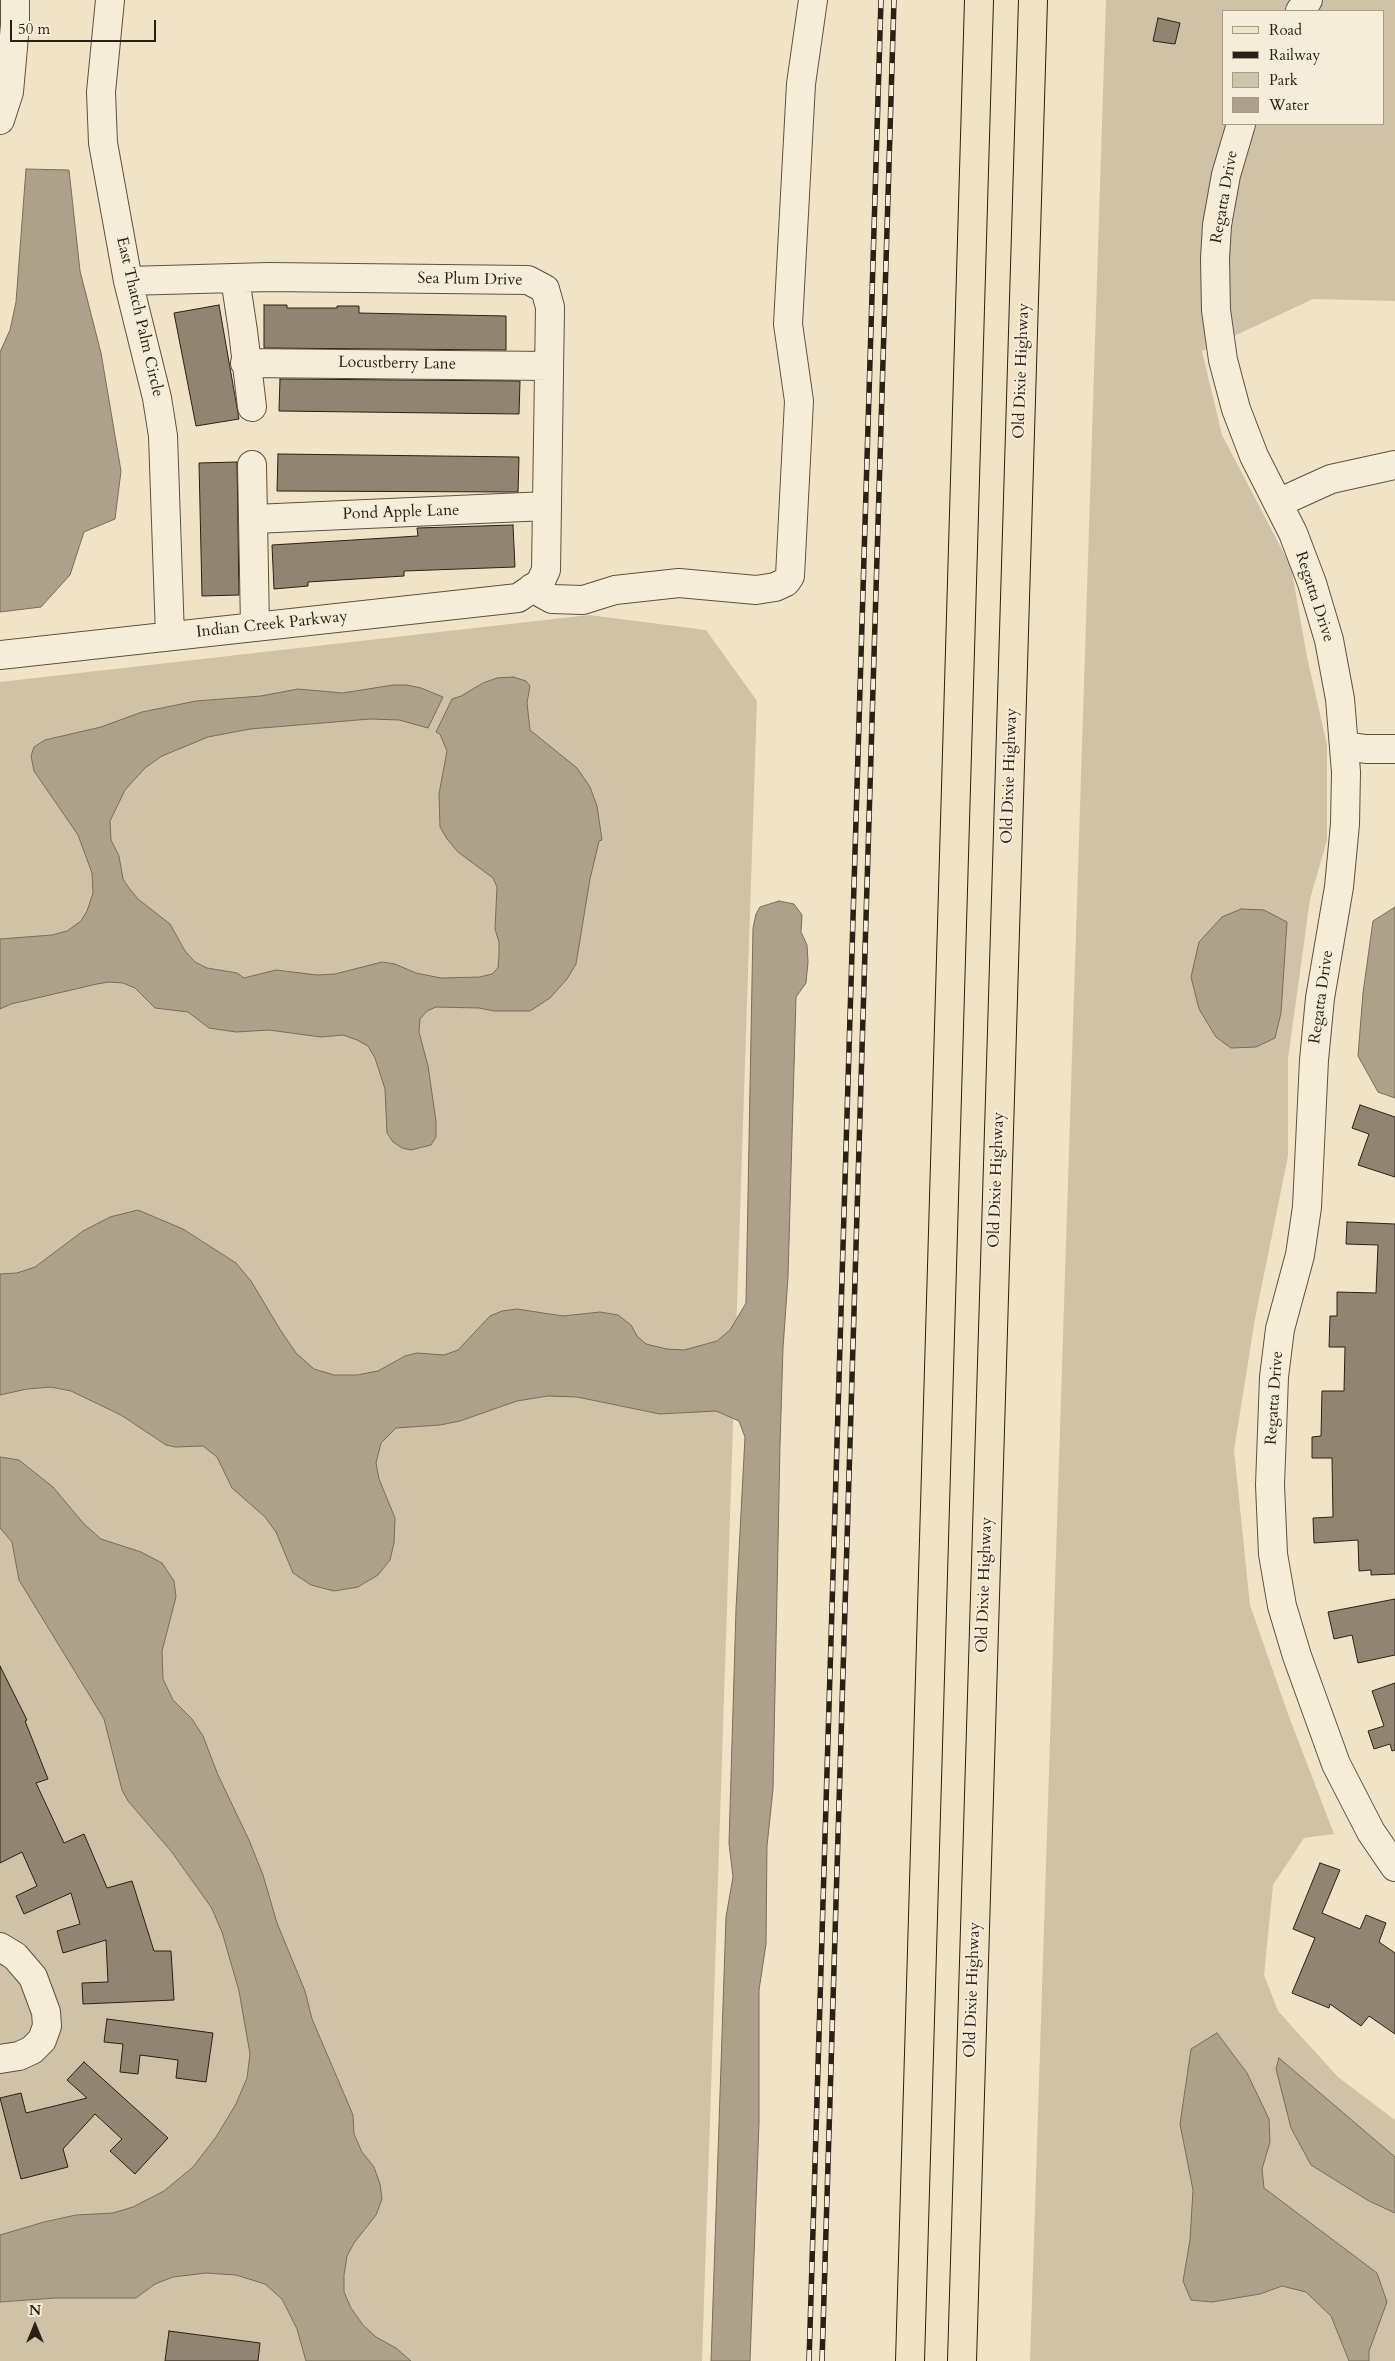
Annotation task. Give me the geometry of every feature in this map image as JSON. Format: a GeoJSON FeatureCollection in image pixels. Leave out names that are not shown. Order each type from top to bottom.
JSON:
{"type":"FeatureCollection","features":[{"type":"Feature","properties":{"kind":"main road"},"geometry":{"type":"LineString","coordinates":[[910,2361],[980,0]]}},
{"type":"Feature","properties":{"kind":"main road","name":"Old Dixie Highway"},"geometry":{"type":"LineString","coordinates":[[962,2361],[1033,0]]}},
{"type":"Feature","properties":{"kind":"street"},"geometry":{"type":"LineString","coordinates":[[0,120],[9,92],[15,25],[15,0]]}},
{"type":"Feature","properties":{"kind":"street","name":"East Thatch Palm Circle"},"geometry":{"type":"LineString","coordinates":[[110,0],[101,92],[103,143],[128,281],[157,398],[163,436],[170,636]]}},
{"type":"Feature","properties":{"kind":"street"},"geometry":{"type":"LineString","coordinates":[[536,585],[552,599],[583,600],[615,590],[679,582],[756,590],[775,587],[786,582],[790,576],[800,401],[788,324],[801,84],[813,0]]}},
{"type":"Feature","properties":{"kind":"street","name":"Regatta Drive"},"geometry":{"type":"LineString","coordinates":[[1241,125],[1226,175],[1217,225],[1215,259],[1216,310],[1223,360],[1236,409],[1254,456],[1278,503],[1312,583],[1329,640],[1340,699],[1344,746],[1345,824],[1339,887],[1320,998],[1314,1060],[1307,1207],[1300,1255],[1280,1329],[1274,1377],[1270,1520],[1273,1554],[1282,1606],[1336,1764],[1371,1832],[1395,1867]]}},
{"type":"Feature","properties":{"kind":"street"},"geometry":{"type":"LineString","coordinates":[[235,278],[252,407]]}},
{"type":"Feature","properties":{"kind":"street","name":"Sea Plum Drive"},"geometry":{"type":"LineString","coordinates":[[128,281],[235,278],[528,280],[545,289],[550,307],[546,570],[536,585]]}},
{"type":"Feature","properties":{"kind":"street","name":"Locustberry Lane"},"geometry":{"type":"LineString","coordinates":[[246,363],[549,366]]}},
{"type":"Feature","properties":{"kind":"street"},"geometry":{"type":"LineString","coordinates":[[252,465],[255,626]]}},
{"type":"Feature","properties":{"kind":"street"},"geometry":{"type":"LineString","coordinates":[[1278,503],[1331,479],[1395,465]]}},
{"type":"Feature","properties":{"kind":"street","name":"Pond Apple Lane"},"geometry":{"type":"LineString","coordinates":[[254,519],[547,506]]}},
{"type":"Feature","properties":{"kind":"street","name":"Indian Creek Parkway"},"geometry":{"type":"LineString","coordinates":[[0,655],[518,598],[536,585]]}},
{"type":"Feature","properties":{"kind":"street"},"geometry":{"type":"LineString","coordinates":[[1344,746],[1395,749]]}},
{"type":"Feature","properties":{"kind":"street"},"geometry":{"type":"LineString","coordinates":[[0,1947],[15,1956],[33,1976],[46,2012],[47,2026],[42,2040],[32,2050],[19,2056],[0,2059]]}},
{"type":"Feature","properties":{"kind":"green space"},"geometry":{"type":"Polygon","coordinates":[[[1106,0],[1395,0],[1395,301],[1313,299],[1202,351],[1222,435],[1291,567],[1307,657],[1327,745],[1327,840],[1310,899],[1288,1059],[1288,1156],[1255,1319],[1234,1450],[1250,1605],[1288,1714],[1334,1834],[1304,1838],[1273,1885],[1264,1975],[1278,2011],[1338,2077],[1395,2120],[1395,2361],[1030,2361],[1106,0]]]}},
{"type":"Feature","properties":{"kind":"green space"},"geometry":{"type":"Polygon","coordinates":[[[589,615],[706,630],[757,701],[702,2361],[0,2361],[0,682],[589,615]]]}},
{"type":"Feature","properties":{"kind":"water"},"geometry":{"type":"Polygon","coordinates":[[[26,169],[69,170],[80,271],[101,353],[121,471],[115,519],[84,532],[70,575],[41,607],[0,612],[0,352],[10,330],[16,302],[26,169]]]}},
{"type":"Feature","properties":{"kind":"water"},"geometry":{"type":"Polygon","coordinates":[[[513,677],[526,681],[530,686],[527,703],[530,730],[577,768],[590,787],[597,806],[602,840],[599,841],[590,879],[576,964],[567,979],[550,998],[530,1011],[494,1011],[479,1008],[436,1007],[427,1011],[420,1019],[419,1032],[428,1066],[436,1121],[436,1137],[431,1145],[411,1150],[402,1148],[393,1142],[387,1133],[385,1089],[375,1058],[368,1046],[343,1035],[321,1037],[269,1030],[236,1032],[209,1028],[188,1012],[155,1008],[135,988],[123,983],[109,982],[97,984],[11,1004],[0,1009],[0,939],[52,935],[67,931],[81,921],[87,911],[93,893],[92,873],[78,835],[34,771],[31,756],[34,747],[45,740],[101,727],[142,712],[196,701],[261,696],[298,689],[343,693],[393,685],[407,685],[421,688],[443,697],[428,728],[399,720],[370,719],[250,729],[208,737],[162,756],[145,768],[125,790],[110,821],[111,840],[119,856],[123,879],[129,888],[138,899],[170,924],[185,951],[195,962],[207,968],[237,973],[244,978],[276,970],[317,975],[335,974],[382,962],[395,964],[416,973],[441,978],[480,977],[492,974],[498,968],[499,956],[499,942],[495,929],[497,887],[493,878],[458,852],[440,827],[439,794],[447,751],[440,734],[436,732],[452,699],[483,683],[497,678],[513,677]]]}},
{"type":"Feature","properties":{"kind":"water"},"geometry":{"type":"Polygon","coordinates":[[[779,901],[794,904],[802,915],[801,932],[807,945],[808,962],[806,983],[796,997],[788,1277],[783,1348],[780,1445],[773,1789],[767,1846],[766,1944],[759,1990],[759,2123],[750,2361],[711,2361],[726,1917],[733,1877],[729,1843],[736,1609],[745,1437],[739,1421],[716,1411],[660,1414],[577,1397],[548,1396],[517,1401],[460,1421],[440,1425],[396,1428],[381,1443],[376,1463],[379,1479],[395,1518],[394,1543],[390,1560],[378,1575],[358,1587],[334,1591],[311,1585],[293,1573],[276,1532],[265,1517],[232,1488],[217,1457],[203,1446],[175,1447],[166,1445],[121,1415],[71,1391],[51,1387],[27,1389],[0,1395],[0,1274],[17,1273],[35,1267],[83,1231],[110,1217],[138,1210],[183,1229],[236,1263],[251,1281],[296,1353],[314,1369],[334,1375],[357,1375],[378,1371],[405,1356],[417,1353],[444,1355],[458,1350],[490,1316],[502,1311],[517,1309],[563,1316],[600,1312],[618,1315],[631,1325],[637,1336],[646,1344],[667,1349],[684,1350],[717,1341],[730,1330],[746,1303],[753,928],[756,914],[760,907],[779,901]]]}},
{"type":"Feature","properties":{"kind":"water"},"geometry":{"type":"Polygon","coordinates":[[[1395,907],[1395,1098],[1378,1092],[1358,1056],[1363,993],[1373,921],[1395,907]]]}},
{"type":"Feature","properties":{"kind":"water"},"geometry":{"type":"Polygon","coordinates":[[[1241,909],[1264,910],[1287,922],[1281,1013],[1275,1038],[1256,1047],[1231,1048],[1216,1037],[1199,1009],[1191,977],[1199,942],[1222,917],[1241,909]]]}},
{"type":"Feature","properties":{"kind":"water"},"geometry":{"type":"Polygon","coordinates":[[[0,1457],[19,1460],[53,1487],[84,1524],[101,1539],[141,1552],[162,1563],[174,1581],[176,1597],[162,1651],[163,1679],[173,1700],[192,1719],[203,1736],[218,1775],[249,1840],[263,1875],[277,1923],[305,1991],[312,2019],[353,2115],[354,2134],[362,2152],[374,2167],[380,2184],[382,2199],[376,2215],[354,2243],[347,2256],[344,2292],[351,2308],[363,2325],[376,2337],[396,2348],[411,2361],[306,2361],[297,2329],[282,2299],[265,2284],[236,2275],[206,2273],[173,2277],[155,2284],[136,2298],[55,2298],[0,2302],[0,2235],[76,2215],[113,2213],[133,2207],[164,2191],[193,2167],[216,2137],[236,2104],[247,2078],[250,2054],[239,1991],[222,1932],[211,1907],[171,1851],[128,1801],[122,1790],[104,1719],[19,1580],[12,1542],[0,1528],[0,1457]]]}},
{"type":"Feature","properties":{"kind":"water"},"geometry":{"type":"Polygon","coordinates":[[[1217,2033],[1247,2073],[1269,2119],[1270,2142],[1262,2169],[1264,2188],[1377,2273],[1387,2302],[1369,2351],[1369,2361],[1349,2361],[1331,2316],[1306,2292],[1282,2286],[1260,2294],[1212,2302],[1191,2300],[1183,2281],[1190,2240],[1193,2190],[1180,2124],[1191,2049],[1217,2033]]]}},
{"type":"Feature","properties":{"kind":"water"},"geometry":{"type":"Polygon","coordinates":[[[1279,2058],[1395,2157],[1395,2213],[1369,2201],[1311,2165],[1291,2128],[1276,2069],[1279,2058]]]}},
{"type":"Feature","properties":{"kind":"building"},"geometry":{"type":"Polygon","coordinates":[[[1158,18],[1180,23],[1175,44],[1153,41],[1158,18]]]}},
{"type":"Feature","properties":{"kind":"building"},"geometry":{"type":"Polygon","coordinates":[[[219,305],[239,419],[196,426],[174,313],[219,305]]]}},
{"type":"Feature","properties":{"kind":"building"},"geometry":{"type":"Polygon","coordinates":[[[264,305],[287,305],[287,308],[359,306],[359,313],[506,316],[506,350],[264,348],[264,305]]]}},
{"type":"Feature","properties":{"kind":"building"},"geometry":{"type":"Polygon","coordinates":[[[280,379],[520,381],[519,414],[279,411],[280,379]]]}},
{"type":"Feature","properties":{"kind":"building"},"geometry":{"type":"Polygon","coordinates":[[[278,454],[519,457],[518,492],[277,491],[278,454]]]}},
{"type":"Feature","properties":{"kind":"building"},"geometry":{"type":"Polygon","coordinates":[[[237,462],[239,595],[202,596],[199,463],[237,462]]]}},
{"type":"Feature","properties":{"kind":"building"},"geometry":{"type":"Polygon","coordinates":[[[513,525],[515,567],[404,571],[404,576],[308,582],[308,586],[274,589],[272,545],[418,536],[417,528],[513,525]]]}},
{"type":"Feature","properties":{"kind":"building"},"geometry":{"type":"Polygon","coordinates":[[[1360,1105],[1395,1117],[1395,1177],[1358,1165],[1369,1134],[1352,1128],[1360,1105]]]}},
{"type":"Feature","properties":{"kind":"building"},"geometry":{"type":"Polygon","coordinates":[[[1347,1222],[1395,1224],[1395,1574],[1371,1575],[1371,1570],[1359,1571],[1358,1540],[1314,1543],[1313,1518],[1333,1517],[1332,1458],[1312,1458],[1312,1437],[1321,1436],[1322,1391],[1344,1391],[1345,1347],[1329,1347],[1330,1316],[1337,1316],[1337,1292],[1376,1293],[1378,1245],[1346,1244],[1347,1222]]]}},
{"type":"Feature","properties":{"kind":"building"},"geometry":{"type":"Polygon","coordinates":[[[1395,1599],[1395,1655],[1358,1663],[1352,1635],[1334,1639],[1328,1612],[1395,1599]]]}},
{"type":"Feature","properties":{"kind":"building"},"geometry":{"type":"Polygon","coordinates":[[[0,1666],[27,1720],[25,1721],[48,1779],[36,1783],[64,1843],[84,1834],[107,1888],[132,1881],[154,1951],[171,1951],[174,2000],[83,2004],[82,1983],[108,1982],[106,1940],[63,1953],[57,1931],[80,1924],[71,1893],[24,1914],[16,1896],[37,1886],[22,1852],[0,1863],[0,1666]]]}},
{"type":"Feature","properties":{"kind":"building"},"geometry":{"type":"Polygon","coordinates":[[[1395,1683],[1395,1750],[1392,1751],[1390,1744],[1374,1749],[1368,1731],[1384,1726],[1372,1691],[1395,1683]]]}},
{"type":"Feature","properties":{"kind":"building"},"geometry":{"type":"Polygon","coordinates":[[[1320,1863],[1340,1870],[1322,1913],[1360,1929],[1366,1915],[1386,1923],[1379,1942],[1395,1953],[1395,2034],[1369,2016],[1361,2026],[1330,2004],[1329,2008],[1292,1993],[1315,1938],[1293,1929],[1320,1863]]]}},
{"type":"Feature","properties":{"kind":"building"},"geometry":{"type":"Polygon","coordinates":[[[107,2019],[213,2033],[206,2082],[176,2078],[178,2060],[140,2055],[138,2074],[120,2072],[123,2044],[104,2042],[107,2019]]]}},
{"type":"Feature","properties":{"kind":"building"},"geometry":{"type":"Polygon","coordinates":[[[84,2062],[168,2138],[135,2174],[110,2151],[122,2139],[95,2114],[63,2149],[68,2167],[21,2179],[0,2098],[21,2093],[26,2113],[87,2098],[67,2080],[84,2062]]]}},
{"type":"Feature","properties":{"kind":"building"},"geometry":{"type":"Polygon","coordinates":[[[169,2331],[260,2343],[258,2361],[165,2361],[169,2331]]]}},
{"type":"Feature","properties":{"kind":"railway"},"geometry":{"type":"LineString","coordinates":[[809,2361],[881,0]]}},
{"type":"Feature","properties":{"kind":"railway"},"geometry":{"type":"LineString","coordinates":[[822,2361],[894,0]]}}]}
